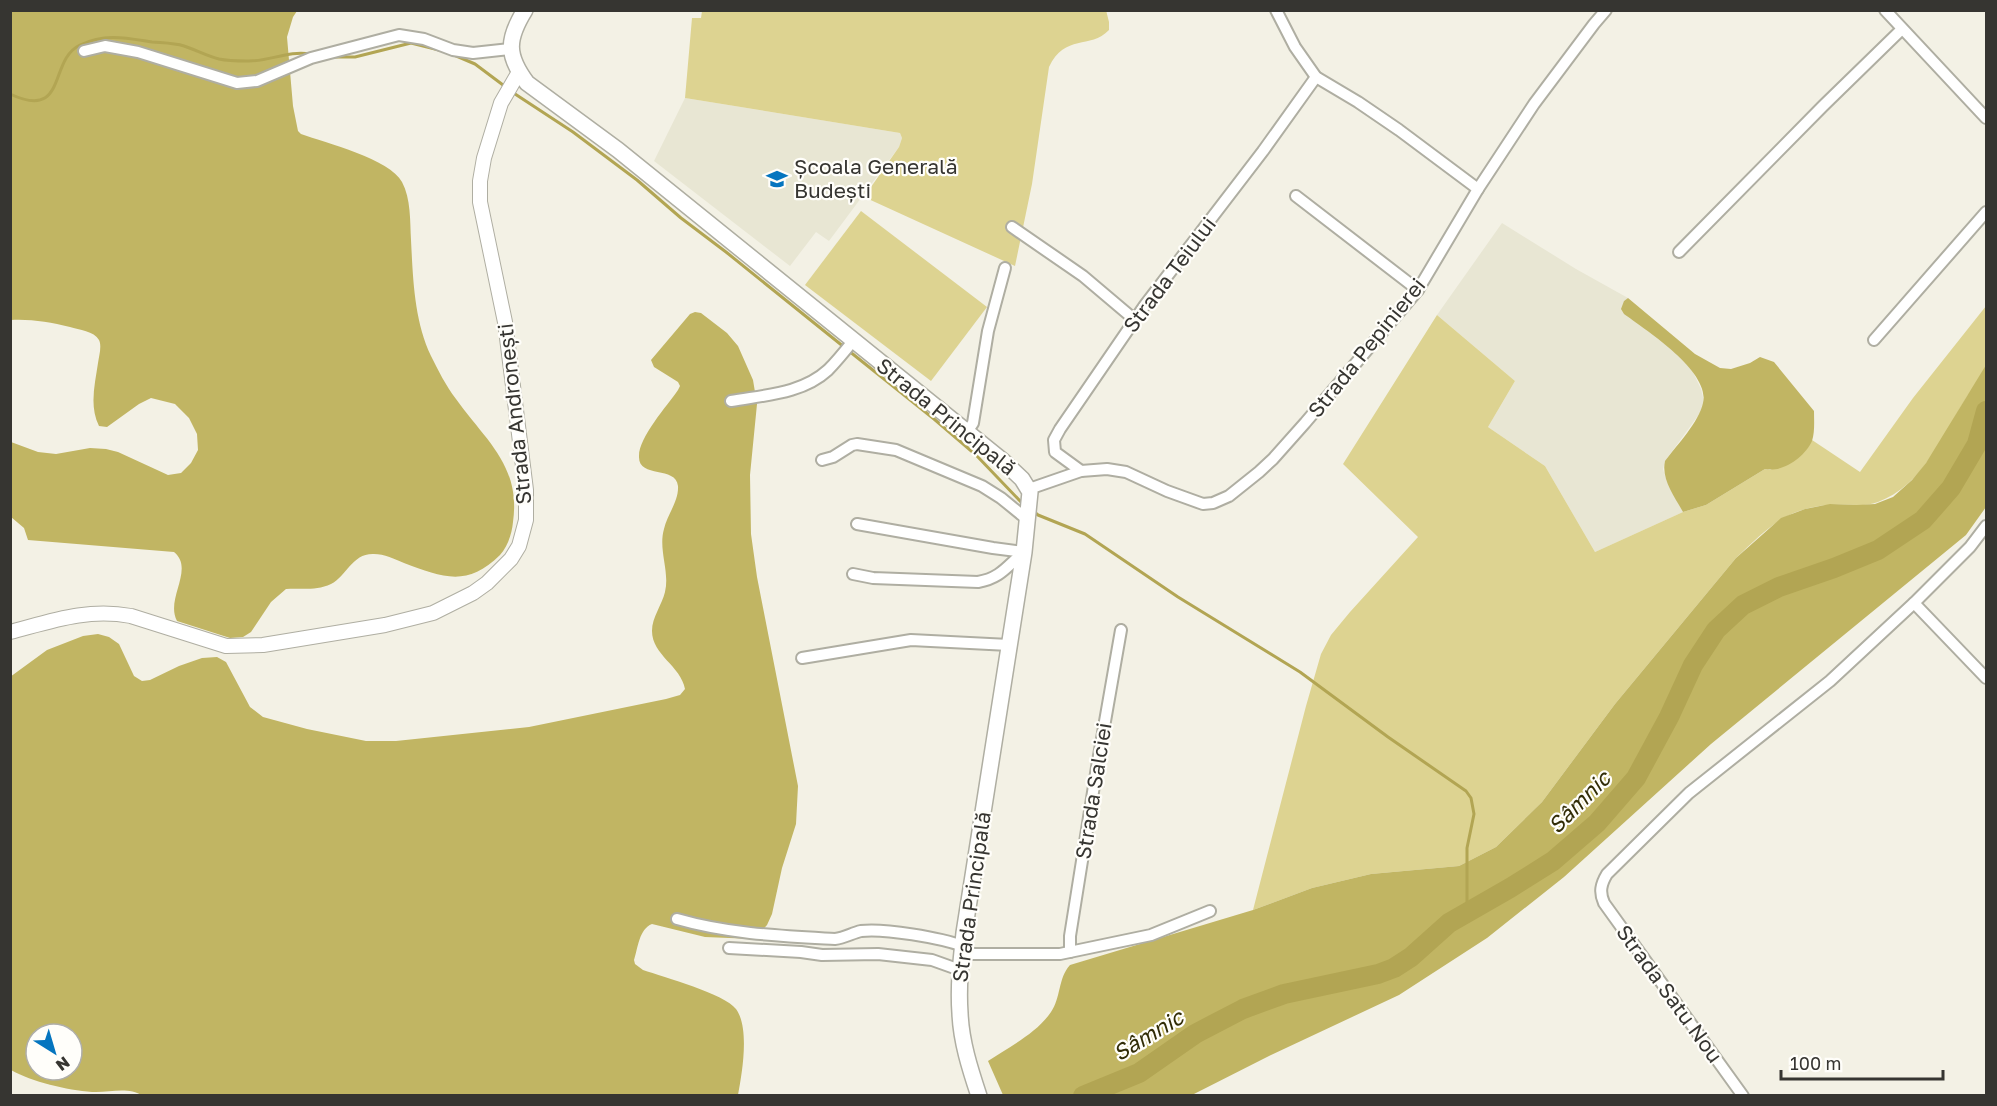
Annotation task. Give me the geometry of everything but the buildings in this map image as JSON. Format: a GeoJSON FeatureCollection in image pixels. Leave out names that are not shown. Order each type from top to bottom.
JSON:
{"type":"FeatureCollection","features":[{"type":"Feature","properties":{"kind":"main road"},"geometry":{"type":"LineString","coordinates":[[510,49],[511,37],[525,10]]}},
{"type":"Feature","properties":{"kind":"main road","name":"Strada Principală"},"geometry":{"type":"LineString","coordinates":[[510,49],[513,81],[527,83],[618,150],[852,342],[970,427],[1030,492],[1024,552],[960,969],[959,1004],[963,1038],[979,1095]]}},
{"type":"Feature","properties":{"kind":"street"},"geometry":{"type":"LineString","coordinates":[[1276,10],[1295,47],[1316,76],[1383,119],[1478,189]]}},
{"type":"Feature","properties":{"kind":"street","name":"Strada Pepinierei"},"geometry":{"type":"LineString","coordinates":[[1030,492],[1081,471],[1107,469],[1126,472],[1167,491],[1203,504],[1222,500],[1274,459],[1418,290],[1478,189],[1534,104],[1606,10]]}},
{"type":"Feature","properties":{"kind":"street"},"geometry":{"type":"LineString","coordinates":[[1885,10],[1986,118]]}},
{"type":"Feature","properties":{"kind":"street"},"geometry":{"type":"LineString","coordinates":[[1679,252],[1902,29]]}},
{"type":"Feature","properties":{"kind":"street"},"geometry":{"type":"LineString","coordinates":[[84,51],[105,46],[138,52],[237,83],[257,81],[311,58],[399,35],[424,39],[453,50],[473,53],[510,49]]}},
{"type":"Feature","properties":{"kind":"street","name":"Strada Teiului"},"geometry":{"type":"LineString","coordinates":[[1081,471],[1055,452],[1054,440],[1060,429],[1135,320],[1263,151],[1316,76]]}},
{"type":"Feature","properties":{"kind":"street","name":"Strada Andronești"},"geometry":{"type":"LineString","coordinates":[[10,632],[77,614],[115,613],[226,646],[263,645],[385,625],[433,613],[473,593],[506,565],[519,546],[523,533],[526,520],[526,489],[505,322],[480,202],[480,182],[484,158],[501,103],[513,81]]}},
{"type":"Feature","properties":{"kind":"street"},"geometry":{"type":"LineString","coordinates":[[1296,196],[1418,290]]}},
{"type":"Feature","properties":{"kind":"street"},"geometry":{"type":"LineString","coordinates":[[1874,340],[1986,212]]}},
{"type":"Feature","properties":{"kind":"street"},"geometry":{"type":"LineString","coordinates":[[1012,227],[1083,276],[1135,320]]}},
{"type":"Feature","properties":{"kind":"street"},"geometry":{"type":"LineString","coordinates":[[970,427],[988,331],[1005,267]]}},
{"type":"Feature","properties":{"kind":"street"},"geometry":{"type":"LineString","coordinates":[[731,401],[766,396],[802,386],[828,369],[852,342]]}},
{"type":"Feature","properties":{"kind":"street"},"geometry":{"type":"LineString","coordinates":[[822,460],[833,457],[857,444],[896,450],[982,486],[1028,518]]}},
{"type":"Feature","properties":{"kind":"street"},"geometry":{"type":"LineString","coordinates":[[857,524],[1024,552]]}},
{"type":"Feature","properties":{"kind":"street"},"geometry":{"type":"LineString","coordinates":[[1986,526],[1970,546],[1914,603],[1986,678]]}},
{"type":"Feature","properties":{"kind":"street"},"geometry":{"type":"LineString","coordinates":[[853,574],[873,578],[978,582],[991,580],[998,576],[1024,552]]}},
{"type":"Feature","properties":{"kind":"street","name":"Strada Satu Nou"},"geometry":{"type":"LineString","coordinates":[[1743,1095],[1609,910],[1601,897],[1602,882],[1607,874],[1689,793],[1830,681],[1914,603]]}},
{"type":"Feature","properties":{"kind":"street","name":"Strada Salciei"},"geometry":{"type":"LineString","coordinates":[[1070,952],[1070,936],[1121,630]]}},
{"type":"Feature","properties":{"kind":"street"},"geometry":{"type":"LineString","coordinates":[[802,658],[911,640],[1009,645]]}},
{"type":"Feature","properties":{"kind":"street"},"geometry":{"type":"LineString","coordinates":[[677,919],[747,934],[835,939],[860,931],[886,931],[951,942],[962,950],[1033,954],[1070,952],[1151,934],[1210,911]]}},
{"type":"Feature","properties":{"kind":"street"},"geometry":{"type":"LineString","coordinates":[[729,948],[822,955],[878,954],[932,960],[960,969]]}},
{"type":"Feature","properties":{"kind":"shaded area"},"geometry":{"type":"Polygon","coordinates":[[[1106,10],[1109,30],[1102,36],[1062,50],[1055,56],[1049,67],[1032,184],[1015,266],[864,197],[899,147],[902,138],[900,133],[685,98],[692,18],[701,18],[702,11],[1106,10]]]}},
{"type":"Feature","properties":{"kind":"shaded area"},"geometry":{"type":"Polygon","coordinates":[[[11,11],[297,11],[287,37],[293,106],[298,131],[371,159],[385,166],[402,182],[410,210],[415,299],[425,342],[449,389],[498,454],[512,484],[514,502],[511,535],[500,555],[476,572],[454,577],[430,572],[378,554],[366,555],[355,561],[331,584],[314,588],[286,589],[271,602],[251,632],[243,637],[230,638],[177,621],[174,603],[182,567],[180,559],[174,552],[28,540],[24,528],[11,517],[11,442],[38,452],[56,454],[90,448],[106,449],[118,452],[168,475],[181,473],[191,463],[198,450],[197,434],[189,418],[175,404],[151,398],[107,427],[99,426],[93,403],[100,348],[97,337],[86,331],[55,324],[33,320],[11,320],[11,11]]]}},
{"type":"Feature","properties":{"kind":"shaded area","name":"Școala Generală Budești"},"geometry":{"type":"Polygon","coordinates":[[[685,98],[900,133],[902,138],[899,147],[829,241],[816,232],[790,266],[654,161],[685,98]]]}},
{"type":"Feature","properties":{"kind":"shaded area"},"geometry":{"type":"Polygon","coordinates":[[[861,211],[987,307],[931,381],[805,285],[861,211]]]}},
{"type":"Feature","properties":{"kind":"shaded area"},"geometry":{"type":"Polygon","coordinates":[[[1502,223],[1628,298],[1624,301],[1692,370],[1701,389],[1704,401],[1700,413],[1665,461],[1663,469],[1683,512],[1595,552],[1545,466],[1488,427],[1515,381],[1437,315],[1502,223]]]}},
{"type":"Feature","properties":{"kind":"shaded area"},"geometry":{"type":"Polygon","coordinates":[[[1628,298],[1695,354],[1720,368],[1731,369],[1760,357],[1774,362],[1814,411],[1813,437],[1804,453],[1779,469],[1765,469],[1706,505],[1683,512],[1667,481],[1665,461],[1697,418],[1703,403],[1703,391],[1697,378],[1675,353],[1624,314],[1621,309],[1628,298]]]}},
{"type":"Feature","properties":{"kind":"shaded area"},"geometry":{"type":"Polygon","coordinates":[[[1986,306],[1987,354],[1984,370],[1939,444],[1919,472],[1907,485],[1878,502],[1866,505],[1828,505],[1799,511],[1777,522],[1757,538],[1736,558],[1615,704],[1542,802],[1496,847],[1459,866],[1371,874],[1312,888],[1253,910],[1321,654],[1331,635],[1350,612],[1418,537],[1343,464],[1437,315],[1515,381],[1488,427],[1545,466],[1595,552],[1683,512],[1706,505],[1765,469],[1770,470],[1806,450],[1812,440],[1860,472],[1913,398],[1986,306]]]}},
{"type":"Feature","properties":{"kind":"shaded area"},"geometry":{"type":"Polygon","coordinates":[[[701,313],[727,333],[738,346],[753,380],[757,404],[750,475],[751,534],[757,577],[798,786],[796,824],[782,868],[772,914],[767,925],[754,939],[705,937],[652,924],[642,934],[634,960],[635,964],[643,970],[707,992],[730,1003],[736,1009],[743,1028],[744,1039],[738,1095],[143,1096],[131,1091],[92,1092],[39,1082],[84,1082],[84,1022],[24,1022],[24,1076],[11,1070],[10,677],[47,650],[83,636],[98,634],[109,637],[119,644],[134,676],[142,681],[150,680],[202,658],[217,657],[226,662],[250,707],[263,717],[366,741],[396,741],[529,727],[680,695],[685,689],[682,681],[661,654],[653,639],[652,631],[664,597],[666,576],[663,537],[677,497],[678,486],[676,480],[671,476],[644,467],[640,463],[639,456],[648,431],[680,386],[678,382],[654,367],[651,360],[690,314],[701,313]]]}},
{"type":"Feature","properties":{"kind":"shaded area"},"geometry":{"type":"Polygon","coordinates":[[[1986,365],[1986,507],[1966,535],[1711,744],[1564,877],[1487,938],[1399,995],[1192,1095],[1003,1095],[988,1061],[1022,1039],[1045,1020],[1054,1006],[1063,976],[1070,965],[1253,910],[1312,888],[1371,874],[1459,866],[1496,847],[1542,802],[1615,704],[1736,558],[1781,518],[1805,509],[1830,504],[1875,504],[1893,497],[1926,463],[1986,365]]]}},
{"type":"Feature","properties":{"kind":"waterway"},"geometry":{"type":"LineString","coordinates":[[10,94],[28,100],[41,100],[55,85],[70,53],[80,45],[99,39],[125,38],[176,44],[229,61],[255,61],[294,54],[310,54]]}},
{"type":"Feature","properties":{"kind":"waterway"},"geometry":{"type":"LineString","coordinates":[[332,57],[355,57],[411,43],[439,50]]}},
{"type":"Feature","properties":{"kind":"waterway"},"geometry":{"type":"LineString","coordinates":[[454,55],[475,64],[507,88]]}},
{"type":"Feature","properties":{"kind":"waterway"},"geometry":{"type":"LineString","coordinates":[[512,92],[573,132],[637,180],[681,218],[844,347]]}},
{"type":"Feature","properties":{"kind":"waterway"},"geometry":{"type":"LineString","coordinates":[[849,351],[976,455],[1022,503]]}},
{"type":"Feature","properties":{"kind":"waterway","name":"Sâmnic"},"geometry":{"type":"LineString","coordinates":[[1083,1096],[1139,1073],[1195,1034],[1243,1009],[1284,994],[1378,974],[1394,968],[1411,957],[1449,923],[1553,861],[1597,823],[1636,778],[1669,717],[1693,665],[1716,630],[1743,605],[1779,587],[1878,550],[1923,520],[1951,488],[1977,444],[1986,411]]}},
{"type":"Feature","properties":{"kind":"waterway"},"geometry":{"type":"LineString","coordinates":[[1032,510],[1038,515],[1085,534],[1178,597],[1300,672],[1466,791],[1471,798],[1474,814],[1467,848],[1467,912]]}},
{"type":"Feature","properties":{"kind":"place","name":"Școala Generală Budești"},"geometry":{"type":"Point","coordinates":[777,179]}}]}
